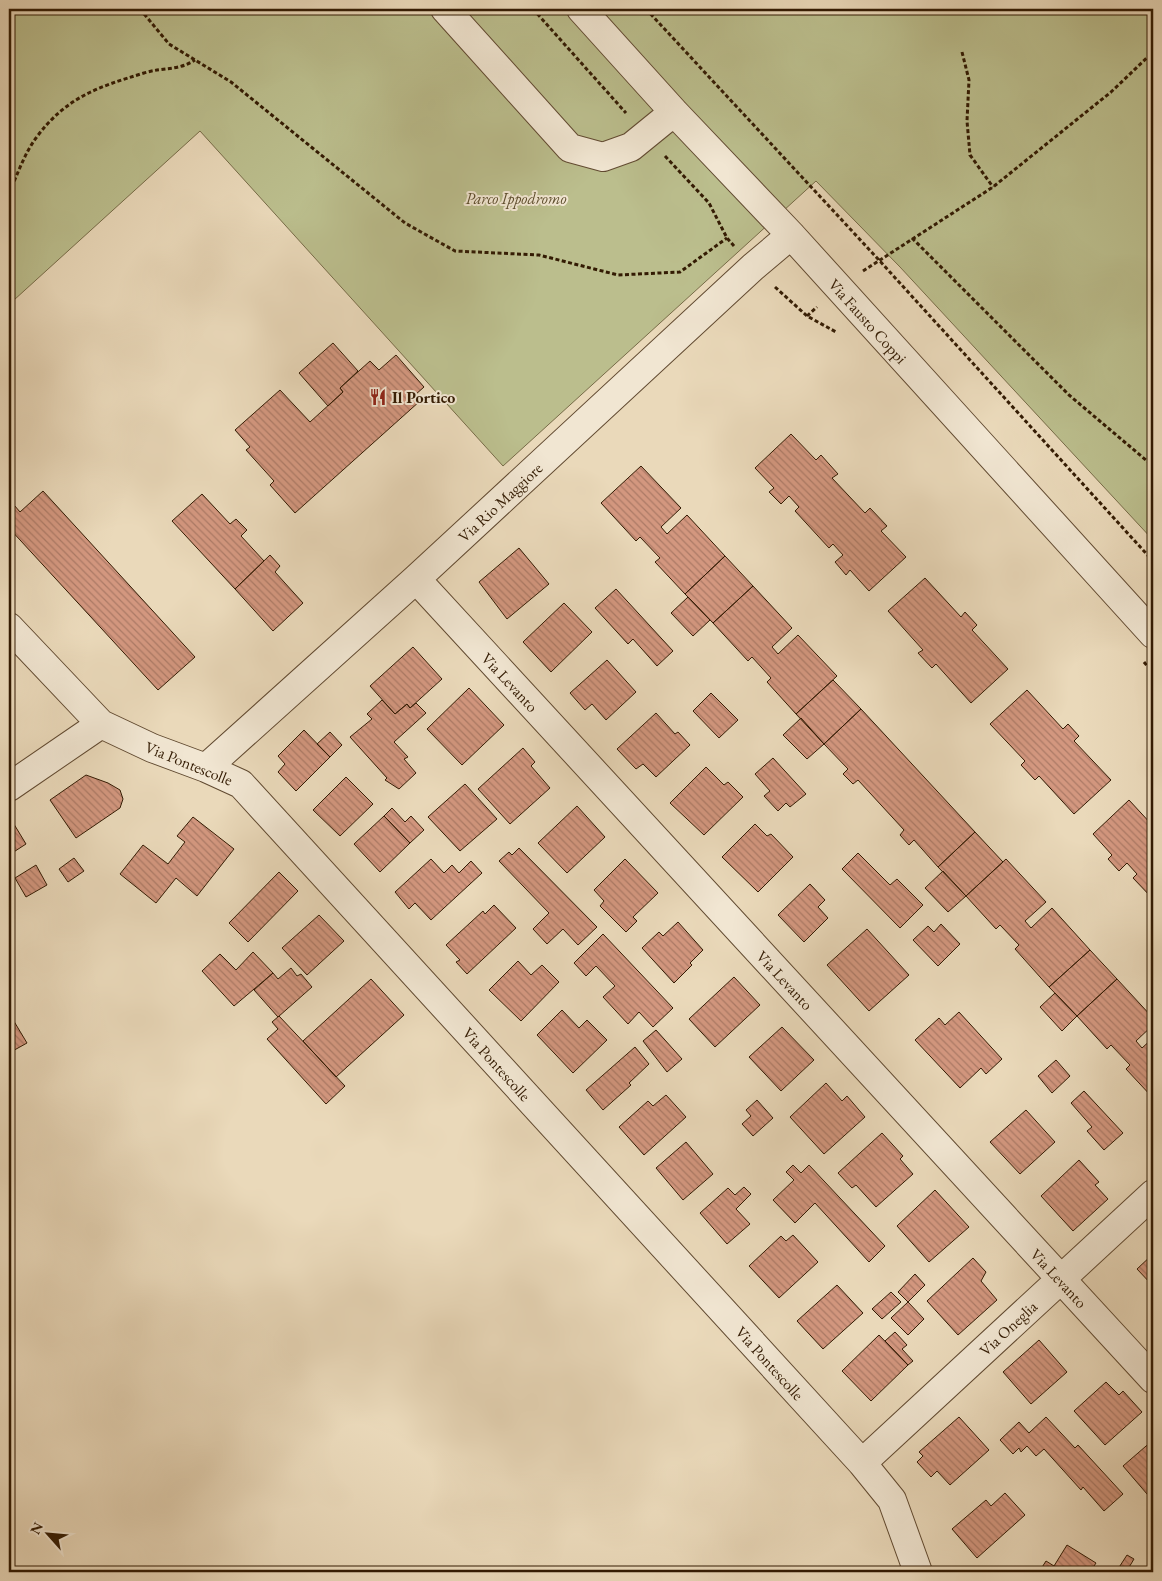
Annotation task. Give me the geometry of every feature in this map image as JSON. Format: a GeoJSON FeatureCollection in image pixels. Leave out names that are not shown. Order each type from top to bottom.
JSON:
{"type":"FeatureCollection","features":[{"type":"Feature","properties":{"kind":"street"},"geometry":{"type":"LineString","coordinates":[[445,9],[570,148],[603,157],[632,147],[674,112]]}},
{"type":"Feature","properties":{"kind":"street","name":"Via Fausto Coppi"},"geometry":{"type":"LineString","coordinates":[[582,9],[674,112],[791,235],[1153,634]]}},
{"type":"Feature","properties":{"kind":"street","name":"Via Rio Maggiore"},"geometry":{"type":"LineString","coordinates":[[206,768],[416,580],[753,267],[791,235]]}},
{"type":"Feature","properties":{"kind":"street","name":"Via Levanto"},"geometry":{"type":"LineString","coordinates":[[416,580],[1153,1380]]}},
{"type":"Feature","properties":{"kind":"street","name":"Via Pontescolle"},"geometry":{"type":"LineString","coordinates":[[9,628],[100,724],[152,748],[206,768],[241,784],[862,1463],[892,1500],[918,1572]]}},
{"type":"Feature","properties":{"kind":"street"},"geometry":{"type":"LineString","coordinates":[[9,787],[100,724]]}},
{"type":"Feature","properties":{"kind":"street","name":"Via Oneglia"},"geometry":{"type":"LineString","coordinates":[[862,1463],[1153,1194]]}},
{"type":"Feature","properties":{"kind":"path"},"geometry":{"type":"LineString","coordinates":[[140,9],[169,44],[231,82],[405,223],[455,251],[539,255],[618,275],[680,272],[727,238]]}},
{"type":"Feature","properties":{"kind":"path"},"geometry":{"type":"LineString","coordinates":[[533,9],[646,136],[709,203],[727,238],[753,267],[807,316],[838,333]]}},
{"type":"Feature","properties":{"kind":"path"},"geometry":{"type":"LineString","coordinates":[[646,9],[878,259],[1153,561]]}},
{"type":"Feature","properties":{"kind":"path"},"geometry":{"type":"LineString","coordinates":[[962,52],[968,80],[967,121],[970,155],[993,187]]}},
{"type":"Feature","properties":{"kind":"path"},"geometry":{"type":"LineString","coordinates":[[807,316],[878,259],[993,187],[1112,92],[1153,52]]}},
{"type":"Feature","properties":{"kind":"path"},"geometry":{"type":"LineString","coordinates":[[9,193],[35,139],[61,110],[97,87],[158,69],[183,68],[195,60]]}},
{"type":"Feature","properties":{"kind":"path"},"geometry":{"type":"LineString","coordinates":[[912,238],[1069,395],[1153,466]]}},
{"type":"Feature","properties":{"kind":"path"},"geometry":{"type":"LineString","coordinates":[[1140,658],[1153,673]]}},
{"type":"Feature","properties":{"kind":"green space","name":"Parco Ippodromo"},"geometry":{"type":"Polygon","coordinates":[[[9,9],[1153,9],[1153,540],[900,267],[816,181],[503,466],[200,131],[14,300],[9,294],[9,9]]]}},
{"type":"Feature","properties":{"kind":"building"},"geometry":{"type":"Polygon","coordinates":[[[333,343],[358,371],[340,388],[343,392],[328,406],[299,373],[333,343]]]}},
{"type":"Feature","properties":{"kind":"building"},"geometry":{"type":"Polygon","coordinates":[[[396,355],[424,387],[415,395],[420,401],[295,513],[270,485],[274,481],[246,450],[250,447],[235,430],[280,390],[310,422],[343,392],[340,388],[370,361],[379,370],[396,355]]]}},
{"type":"Feature","properties":{"kind":"building"},"geometry":{"type":"Polygon","coordinates":[[[791,434],[816,460],[821,455],[838,474],[832,478],[865,513],[870,508],[887,526],[881,531],[906,557],[869,591],[850,570],[846,575],[835,562],[843,555],[833,544],[829,548],[795,511],[799,507],[789,496],[781,504],[769,492],[774,488],[755,468],[791,434]]]}},
{"type":"Feature","properties":{"kind":"building"},"geometry":{"type":"Polygon","coordinates":[[[641,466],[681,508],[661,527],[667,534],[687,515],[725,556],[685,594],[655,562],[660,558],[640,537],[636,541],[601,503],[641,466]]]}},
{"type":"Feature","properties":{"kind":"building"},"geometry":{"type":"Polygon","coordinates":[[[43,491],[195,657],[158,690],[9,528],[9,499],[20,512],[43,491]]]}},
{"type":"Feature","properties":{"kind":"building"},"geometry":{"type":"Polygon","coordinates":[[[202,494],[230,524],[236,519],[247,530],[241,536],[264,561],[235,589],[172,521],[202,494]]]}},
{"type":"Feature","properties":{"kind":"building"},"geometry":{"type":"Polygon","coordinates":[[[519,548],[549,584],[507,619],[479,582],[519,548]]]}},
{"type":"Feature","properties":{"kind":"building"},"geometry":{"type":"Polygon","coordinates":[[[270,555],[280,566],[275,572],[303,603],[273,631],[235,589],[270,555]]]}},
{"type":"Feature","properties":{"kind":"building"},"geometry":{"type":"Polygon","coordinates":[[[725,556],[753,586],[713,623],[685,594],[725,556]]]}},
{"type":"Feature","properties":{"kind":"building"},"geometry":{"type":"Polygon","coordinates":[[[925,578],[961,617],[965,612],[977,625],[972,630],[1008,669],[971,703],[936,664],[932,668],[918,653],[923,650],[888,611],[925,578]]]}},
{"type":"Feature","properties":{"kind":"building"},"geometry":{"type":"Polygon","coordinates":[[[753,586],[792,628],[772,647],[778,654],[798,635],[837,676],[796,714],[767,682],[771,678],[752,657],[748,661],[713,623],[753,586]]]}},
{"type":"Feature","properties":{"kind":"building"},"geometry":{"type":"Polygon","coordinates":[[[616,589],[673,651],[657,666],[633,639],[628,644],[595,608],[616,589]]]}},
{"type":"Feature","properties":{"kind":"building"},"geometry":{"type":"Polygon","coordinates":[[[688,597],[710,620],[693,636],[671,613],[688,597]]]}},
{"type":"Feature","properties":{"kind":"building"},"geometry":{"type":"Polygon","coordinates":[[[564,603],[592,632],[551,672],[523,642],[564,603]]]}},
{"type":"Feature","properties":{"kind":"building"},"geometry":{"type":"Polygon","coordinates":[[[413,647],[442,679],[410,708],[407,704],[395,714],[370,686],[413,647]]]}},
{"type":"Feature","properties":{"kind":"building"},"geometry":{"type":"Polygon","coordinates":[[[607,660],[636,692],[606,720],[592,704],[585,710],[570,693],[607,660]]]}},
{"type":"Feature","properties":{"kind":"building"},"geometry":{"type":"Polygon","coordinates":[[[833,680],[861,709],[824,744],[796,714],[833,680]]]}},
{"type":"Feature","properties":{"kind":"building"},"geometry":{"type":"Polygon","coordinates":[[[469,688],[504,725],[462,765],[427,729],[469,688]]]}},
{"type":"Feature","properties":{"kind":"building"},"geometry":{"type":"Polygon","coordinates":[[[1027,690],[1063,729],[1068,724],[1079,736],[1074,741],[1111,780],[1074,814],[1039,776],[1035,780],[1021,765],[1025,761],[990,724],[1027,690]]]}},
{"type":"Feature","properties":{"kind":"building"},"geometry":{"type":"Polygon","coordinates":[[[711,693],[738,720],[719,738],[693,711],[711,693]]]}},
{"type":"Feature","properties":{"kind":"building"},"geometry":{"type":"Polygon","coordinates":[[[382,700],[395,714],[407,704],[410,708],[416,703],[426,713],[394,742],[408,757],[404,759],[416,773],[399,789],[385,780],[387,778],[350,737],[372,719],[367,714],[382,700]]]}},
{"type":"Feature","properties":{"kind":"building"},"geometry":{"type":"Polygon","coordinates":[[[861,709],[975,832],[938,867],[914,840],[909,845],[900,835],[904,830],[858,780],[853,784],[843,774],[848,769],[824,744],[861,709]]]}},
{"type":"Feature","properties":{"kind":"building"},"geometry":{"type":"Polygon","coordinates":[[[656,713],[675,734],[678,732],[690,745],[656,777],[643,764],[636,769],[617,749],[656,713]]]}},
{"type":"Feature","properties":{"kind":"building"},"geometry":{"type":"Polygon","coordinates":[[[801,718],[824,744],[807,759],[783,735],[801,718]]]}},
{"type":"Feature","properties":{"kind":"building"},"geometry":{"type":"Polygon","coordinates":[[[304,730],[330,757],[296,791],[278,772],[285,764],[278,756],[304,730]]]}},
{"type":"Feature","properties":{"kind":"building"},"geometry":{"type":"Polygon","coordinates":[[[330,732],[342,745],[330,757],[317,744],[330,732]]]}},
{"type":"Feature","properties":{"kind":"building"},"geometry":{"type":"Polygon","coordinates":[[[523,748],[535,762],[531,766],[550,788],[510,824],[478,789],[523,748]]]}},
{"type":"Feature","properties":{"kind":"building"},"geometry":{"type":"Polygon","coordinates":[[[773,758],[806,794],[790,807],[786,803],[778,811],[764,796],[770,791],[755,774],[773,758]]]}},
{"type":"Feature","properties":{"kind":"building"},"geometry":{"type":"Polygon","coordinates":[[[706,767],[724,785],[728,782],[743,797],[704,835],[670,803],[706,767]]]}},
{"type":"Feature","properties":{"kind":"building"},"geometry":{"type":"Polygon","coordinates":[[[86,775],[108,783],[120,790],[123,799],[120,808],[76,838],[50,800],[86,775]]]}},
{"type":"Feature","properties":{"kind":"building"},"geometry":{"type":"Polygon","coordinates":[[[346,777],[373,804],[340,836],[313,810],[346,777]]]}},
{"type":"Feature","properties":{"kind":"building"},"geometry":{"type":"Polygon","coordinates":[[[465,784],[497,819],[460,851],[428,817],[465,784]]]}},
{"type":"Feature","properties":{"kind":"building"},"geometry":{"type":"Polygon","coordinates":[[[1129,800],[1153,826],[1153,899],[1133,878],[1137,874],[1127,863],[1119,871],[1108,859],[1112,855],[1093,834],[1129,800]]]}},
{"type":"Feature","properties":{"kind":"building"},"geometry":{"type":"Polygon","coordinates":[[[577,806],[605,837],[567,873],[538,843],[577,806]]]}},
{"type":"Feature","properties":{"kind":"building"},"geometry":{"type":"Polygon","coordinates":[[[392,808],[405,822],[411,816],[424,830],[410,843],[384,816],[392,808]]]}},
{"type":"Feature","properties":{"kind":"building"},"geometry":{"type":"Polygon","coordinates":[[[9,816],[26,844],[9,855],[9,816]]]}},
{"type":"Feature","properties":{"kind":"building"},"geometry":{"type":"Polygon","coordinates":[[[384,816],[410,843],[380,872],[354,844],[384,816]]]}},
{"type":"Feature","properties":{"kind":"building"},"geometry":{"type":"Polygon","coordinates":[[[193,817],[234,849],[197,896],[176,878],[156,903],[120,874],[143,845],[168,864],[185,842],[177,836],[193,817]]]}},
{"type":"Feature","properties":{"kind":"building"},"geometry":{"type":"Polygon","coordinates":[[[755,824],[767,836],[771,834],[793,857],[758,892],[722,857],[755,824]]]}},
{"type":"Feature","properties":{"kind":"building"},"geometry":{"type":"Polygon","coordinates":[[[975,832],[1003,862],[966,896],[938,867],[975,832]]]}},
{"type":"Feature","properties":{"kind":"building"},"geometry":{"type":"Polygon","coordinates":[[[519,848],[597,927],[578,945],[563,929],[547,944],[533,929],[549,913],[499,861],[509,852],[512,855],[519,848]]]}},
{"type":"Feature","properties":{"kind":"building"},"geometry":{"type":"Polygon","coordinates":[[[858,853],[890,885],[897,879],[923,905],[900,928],[842,869],[858,853]]]}},
{"type":"Feature","properties":{"kind":"building"},"geometry":{"type":"Polygon","coordinates":[[[74,858],[84,871],[68,882],[59,869],[74,858]]]}},
{"type":"Feature","properties":{"kind":"building"},"geometry":{"type":"Polygon","coordinates":[[[431,859],[444,873],[452,865],[459,873],[471,861],[482,873],[431,920],[415,903],[409,909],[395,892],[431,859]]]}},
{"type":"Feature","properties":{"kind":"building"},"geometry":{"type":"Polygon","coordinates":[[[625,859],[658,893],[633,917],[637,921],[626,932],[600,906],[604,901],[594,890],[625,859]]]}},
{"type":"Feature","properties":{"kind":"building"},"geometry":{"type":"Polygon","coordinates":[[[1006,859],[1046,902],[1025,921],[1031,928],[1052,908],[1090,950],[1049,987],[1015,949],[1019,945],[1000,925],[996,929],[966,896],[1006,859]]]}},
{"type":"Feature","properties":{"kind":"building"},"geometry":{"type":"Polygon","coordinates":[[[36,865],[47,885],[26,897],[15,878],[36,865]]]}},
{"type":"Feature","properties":{"kind":"building"},"geometry":{"type":"Polygon","coordinates":[[[943,871],[966,896],[948,912],[925,888],[943,871]]]}},
{"type":"Feature","properties":{"kind":"building"},"geometry":{"type":"Polygon","coordinates":[[[279,872],[298,891],[248,942],[229,923],[279,872]]]}},
{"type":"Feature","properties":{"kind":"building"},"geometry":{"type":"Polygon","coordinates":[[[810,884],[825,900],[818,907],[828,918],[804,942],[778,915],[810,884]]]}},
{"type":"Feature","properties":{"kind":"building"},"geometry":{"type":"Polygon","coordinates":[[[494,905],[516,928],[467,974],[456,962],[460,960],[446,945],[483,911],[485,914],[494,905]]]}},
{"type":"Feature","properties":{"kind":"building"},"geometry":{"type":"Polygon","coordinates":[[[319,915],[344,941],[307,975],[282,948],[319,915]]]}},
{"type":"Feature","properties":{"kind":"building"},"geometry":{"type":"Polygon","coordinates":[[[678,922],[703,950],[690,963],[692,965],[674,983],[642,948],[659,932],[663,936],[678,922]]]}},
{"type":"Feature","properties":{"kind":"building"},"geometry":{"type":"Polygon","coordinates":[[[941,924],[960,944],[938,966],[913,940],[928,926],[934,932],[941,924]]]}},
{"type":"Feature","properties":{"kind":"building"},"geometry":{"type":"Polygon","coordinates":[[[867,929],[909,975],[869,1011],[827,965],[867,929]]]}},
{"type":"Feature","properties":{"kind":"building"},"geometry":{"type":"Polygon","coordinates":[[[603,934],[673,1008],[653,1027],[639,1012],[628,1024],[603,997],[615,986],[596,966],[586,976],[574,963],[603,934]]]}},
{"type":"Feature","properties":{"kind":"building"},"geometry":{"type":"Polygon","coordinates":[[[1090,950],[1117,979],[1077,1016],[1049,987],[1090,950]]]}},
{"type":"Feature","properties":{"kind":"building"},"geometry":{"type":"Polygon","coordinates":[[[253,952],[273,973],[234,1006],[202,971],[220,954],[236,970],[253,952]]]}},
{"type":"Feature","properties":{"kind":"building"},"geometry":{"type":"Polygon","coordinates":[[[518,961],[531,975],[542,965],[559,982],[521,1021],[489,990],[518,961]]]}},
{"type":"Feature","properties":{"kind":"building"},"geometry":{"type":"Polygon","coordinates":[[[291,968],[297,976],[301,974],[312,987],[278,1017],[254,990],[273,973],[278,979],[291,968]]]}},
{"type":"Feature","properties":{"kind":"building"},"geometry":{"type":"Polygon","coordinates":[[[734,977],[760,1005],[715,1047],[689,1019],[734,977]]]}},
{"type":"Feature","properties":{"kind":"building"},"geometry":{"type":"Polygon","coordinates":[[[371,979],[404,1015],[336,1077],[303,1041],[371,979]]]}},
{"type":"Feature","properties":{"kind":"building"},"geometry":{"type":"Polygon","coordinates":[[[1117,979],[1153,1018],[1153,1025],[1136,1041],[1142,1048],[1153,1038],[1153,1098],[1126,1069],[1130,1065],[1111,1045],[1107,1049],[1077,1016],[1117,979]]]}},
{"type":"Feature","properties":{"kind":"building"},"geometry":{"type":"Polygon","coordinates":[[[1055,993],[1077,1016],[1062,1031],[1040,1007],[1055,993]]]}},
{"type":"Feature","properties":{"kind":"building"},"geometry":{"type":"Polygon","coordinates":[[[562,1010],[579,1028],[587,1020],[607,1040],[573,1073],[537,1035],[562,1010]]]}},
{"type":"Feature","properties":{"kind":"building"},"geometry":{"type":"Polygon","coordinates":[[[959,1012],[1002,1059],[986,1074],[981,1068],[960,1088],[915,1040],[939,1018],[945,1025],[959,1012]]]}},
{"type":"Feature","properties":{"kind":"building"},"geometry":{"type":"Polygon","coordinates":[[[9,1013],[27,1043],[9,1053],[9,1013]]]}},
{"type":"Feature","properties":{"kind":"building"},"geometry":{"type":"Polygon","coordinates":[[[279,1016],[345,1086],[326,1104],[267,1039],[278,1029],[272,1022],[279,1016]]]}},
{"type":"Feature","properties":{"kind":"building"},"geometry":{"type":"Polygon","coordinates":[[[782,1027],[814,1060],[781,1091],[749,1057],[782,1027]]]}},
{"type":"Feature","properties":{"kind":"building"},"geometry":{"type":"Polygon","coordinates":[[[656,1030],[682,1059],[667,1072],[643,1041],[656,1030]]]}},
{"type":"Feature","properties":{"kind":"building"},"geometry":{"type":"Polygon","coordinates":[[[635,1047],[649,1064],[629,1083],[631,1085],[603,1110],[586,1090],[635,1047]]]}},
{"type":"Feature","properties":{"kind":"building"},"geometry":{"type":"Polygon","coordinates":[[[1056,1060],[1070,1076],[1052,1093],[1038,1076],[1056,1060]]]}},
{"type":"Feature","properties":{"kind":"building"},"geometry":{"type":"Polygon","coordinates":[[[826,1083],[842,1101],[847,1096],[865,1117],[824,1154],[790,1117],[826,1083]]]}},
{"type":"Feature","properties":{"kind":"building"},"geometry":{"type":"Polygon","coordinates":[[[1084,1091],[1123,1133],[1104,1150],[1087,1131],[1092,1127],[1071,1103],[1084,1091]]]}},
{"type":"Feature","properties":{"kind":"building"},"geometry":{"type":"Polygon","coordinates":[[[666,1095],[686,1117],[644,1155],[619,1127],[648,1101],[653,1106],[666,1095]]]}},
{"type":"Feature","properties":{"kind":"building"},"geometry":{"type":"Polygon","coordinates":[[[757,1100],[773,1118],[753,1136],[742,1124],[751,1116],[746,1110],[757,1100]]]}},
{"type":"Feature","properties":{"kind":"building"},"geometry":{"type":"Polygon","coordinates":[[[1026,1110],[1055,1142],[1020,1174],[990,1142],[1026,1110]]]}},
{"type":"Feature","properties":{"kind":"building"},"geometry":{"type":"Polygon","coordinates":[[[882,1133],[903,1156],[900,1159],[913,1174],[876,1207],[856,1185],[852,1188],[838,1173],[882,1133]]]}},
{"type":"Feature","properties":{"kind":"building"},"geometry":{"type":"Polygon","coordinates":[[[686,1142],[713,1174],[683,1200],[656,1168],[686,1142]]]}},
{"type":"Feature","properties":{"kind":"building"},"geometry":{"type":"Polygon","coordinates":[[[1079,1160],[1099,1182],[1095,1185],[1108,1199],[1073,1231],[1041,1196],[1079,1160]]]}},
{"type":"Feature","properties":{"kind":"building"},"geometry":{"type":"Polygon","coordinates":[[[793,1165],[801,1173],[809,1165],[885,1246],[869,1262],[815,1203],[795,1223],[773,1200],[794,1180],[786,1172],[793,1165]]]}},
{"type":"Feature","properties":{"kind":"building"},"geometry":{"type":"Polygon","coordinates":[[[744,1187],[751,1194],[736,1209],[750,1224],[727,1244],[700,1213],[728,1188],[735,1195],[744,1187]]]}},
{"type":"Feature","properties":{"kind":"building"},"geometry":{"type":"Polygon","coordinates":[[[935,1190],[969,1227],[929,1262],[897,1226],[935,1190]]]}},
{"type":"Feature","properties":{"kind":"building"},"geometry":{"type":"Polygon","coordinates":[[[793,1235],[818,1262],[779,1298],[749,1266],[781,1236],[786,1241],[793,1235]]]}},
{"type":"Feature","properties":{"kind":"building"},"geometry":{"type":"Polygon","coordinates":[[[1153,1254],[1153,1286],[1137,1269],[1153,1254]]]}},
{"type":"Feature","properties":{"kind":"building"},"geometry":{"type":"Polygon","coordinates":[[[973,1258],[986,1272],[981,1281],[997,1300],[958,1335],[927,1301],[973,1258]]]}},
{"type":"Feature","properties":{"kind":"building"},"geometry":{"type":"Polygon","coordinates":[[[915,1274],[925,1285],[908,1302],[898,1292],[915,1274]]]}},
{"type":"Feature","properties":{"kind":"building"},"geometry":{"type":"Polygon","coordinates":[[[837,1285],[863,1313],[823,1349],[797,1321],[837,1285]]]}},
{"type":"Feature","properties":{"kind":"building"},"geometry":{"type":"Polygon","coordinates":[[[891,1292],[901,1302],[882,1319],[872,1309],[891,1292]]]}},
{"type":"Feature","properties":{"kind":"building"},"geometry":{"type":"Polygon","coordinates":[[[908,1302],[924,1319],[908,1335],[891,1318],[908,1302]]]}},
{"type":"Feature","properties":{"kind":"building"},"geometry":{"type":"Polygon","coordinates":[[[895,1332],[907,1345],[902,1349],[913,1361],[908,1365],[885,1341],[895,1332]]]}},
{"type":"Feature","properties":{"kind":"building"},"geometry":{"type":"Polygon","coordinates":[[[879,1335],[908,1365],[871,1401],[842,1371],[879,1335]]]}},
{"type":"Feature","properties":{"kind":"building"},"geometry":{"type":"Polygon","coordinates":[[[1039,1340],[1067,1372],[1031,1404],[1003,1372],[1039,1340]]]}},
{"type":"Feature","properties":{"kind":"building"},"geometry":{"type":"Polygon","coordinates":[[[1106,1382],[1119,1395],[1123,1391],[1142,1412],[1105,1445],[1074,1411],[1106,1382]]]}},
{"type":"Feature","properties":{"kind":"building"},"geometry":{"type":"Polygon","coordinates":[[[959,1417],[989,1450],[950,1485],[937,1471],[931,1477],[917,1462],[923,1456],[919,1452],[959,1417]]]}},
{"type":"Feature","properties":{"kind":"building"},"geometry":{"type":"Polygon","coordinates":[[[1046,1417],[1075,1448],[1078,1445],[1123,1494],[1104,1511],[1083,1487],[1081,1490],[1044,1449],[1036,1456],[1027,1446],[1021,1452],[1019,1448],[1013,1454],[1000,1440],[1019,1422],[1029,1433],[1046,1417]]]}},
{"type":"Feature","properties":{"kind":"building"},"geometry":{"type":"Polygon","coordinates":[[[1153,1440],[1153,1501],[1123,1466],[1153,1440]]]}},
{"type":"Feature","properties":{"kind":"building"},"geometry":{"type":"Polygon","coordinates":[[[1005,1493],[1025,1515],[977,1558],[952,1529],[986,1500],[991,1506],[1005,1493]]]}},
{"type":"Feature","properties":{"kind":"building"},"geometry":{"type":"Polygon","coordinates":[[[1067,1545],[1096,1563],[1090,1572],[1039,1572],[1046,1561],[1054,1566],[1067,1545]]]}},
{"type":"Feature","properties":{"kind":"building"},"geometry":{"type":"Polygon","coordinates":[[[1127,1555],[1134,1559],[1128,1569],[1133,1572],[1116,1572],[1127,1555]]]}},
{"type":"Feature","properties":{"kind":"place","name":"Il Portico"},"geometry":{"type":"Point","coordinates":[378,397]}}]}
